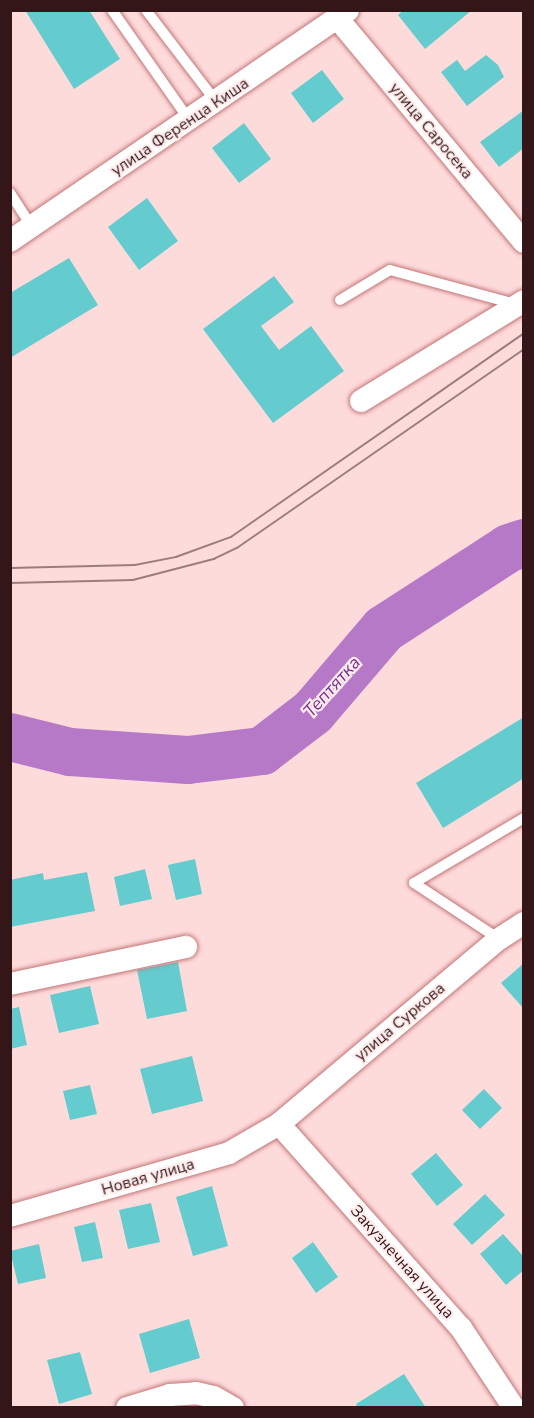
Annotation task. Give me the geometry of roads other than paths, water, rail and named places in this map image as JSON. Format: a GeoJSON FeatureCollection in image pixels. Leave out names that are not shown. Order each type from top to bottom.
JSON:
{"type":"FeatureCollection","features":[{"type":"Feature","properties":{"kind":"street","name":"улица Ференца Киша"},"geometry":{"type":"LineString","coordinates":[[10,241],[217,103],[343,15]]}},
{"type":"Feature","properties":{"kind":"street","name":"улица Саросека"},"geometry":{"type":"LineString","coordinates":[[343,15],[524,242]]}},
{"type":"Feature","properties":{"kind":"street"},"geometry":{"type":"LineString","coordinates":[[361,401],[521,303]]}},
{"type":"Feature","properties":{"kind":"street","name":"улица Суркова"},"geometry":{"type":"LineString","coordinates":[[279,1124],[500,939],[524,923]]}},
{"type":"Feature","properties":{"kind":"street"},"geometry":{"type":"LineString","coordinates":[[10,984],[186,947]]}},
{"type":"Feature","properties":{"kind":"street","name":"Новая улица"},"geometry":{"type":"LineString","coordinates":[[10,1216],[229,1153],[279,1124]]}},
{"type":"Feature","properties":{"kind":"street","name":"Закузнечная улица"},"geometry":{"type":"LineString","coordinates":[[279,1124],[461,1328],[514,1407]]}},
{"type":"Feature","properties":{"kind":"street"},"geometry":{"type":"LineString","coordinates":[[127,1407],[170,1395],[196,1393],[214,1396],[233,1407]]}},
{"type":"Feature","properties":{"kind":"lane"},"geometry":{"type":"LineString","coordinates":[[112,10],[190,121]]}},
{"type":"Feature","properties":{"kind":"lane"},"geometry":{"type":"LineString","coordinates":[[146,10],[217,103]]}},
{"type":"Feature","properties":{"kind":"lane"},"geometry":{"type":"LineString","coordinates":[[10,192],[32,227]]}},
{"type":"Feature","properties":{"kind":"lane"},"geometry":{"type":"LineString","coordinates":[[340,300],[390,270],[521,303]]}},
{"type":"Feature","properties":{"kind":"lane"},"geometry":{"type":"LineString","coordinates":[[500,939],[414,883],[524,818]]}},
{"type":"Feature","properties":{"kind":"waterway","name":"Тептятка"},"geometry":{"type":"LineString","coordinates":[[10,737],[70,752],[188,760],[262,751],[313,712],[384,629],[509,548],[524,543]]}},
{"type":"Feature","properties":{"kind":"tram line"},"geometry":{"type":"LineString","coordinates":[[10,568],[135,565],[176,557],[231,537],[524,333]]}},
{"type":"Feature","properties":{"kind":"tram line"},"geometry":{"type":"LineString","coordinates":[[10,583],[133,580],[214,559],[237,548],[524,349]]}}]}
